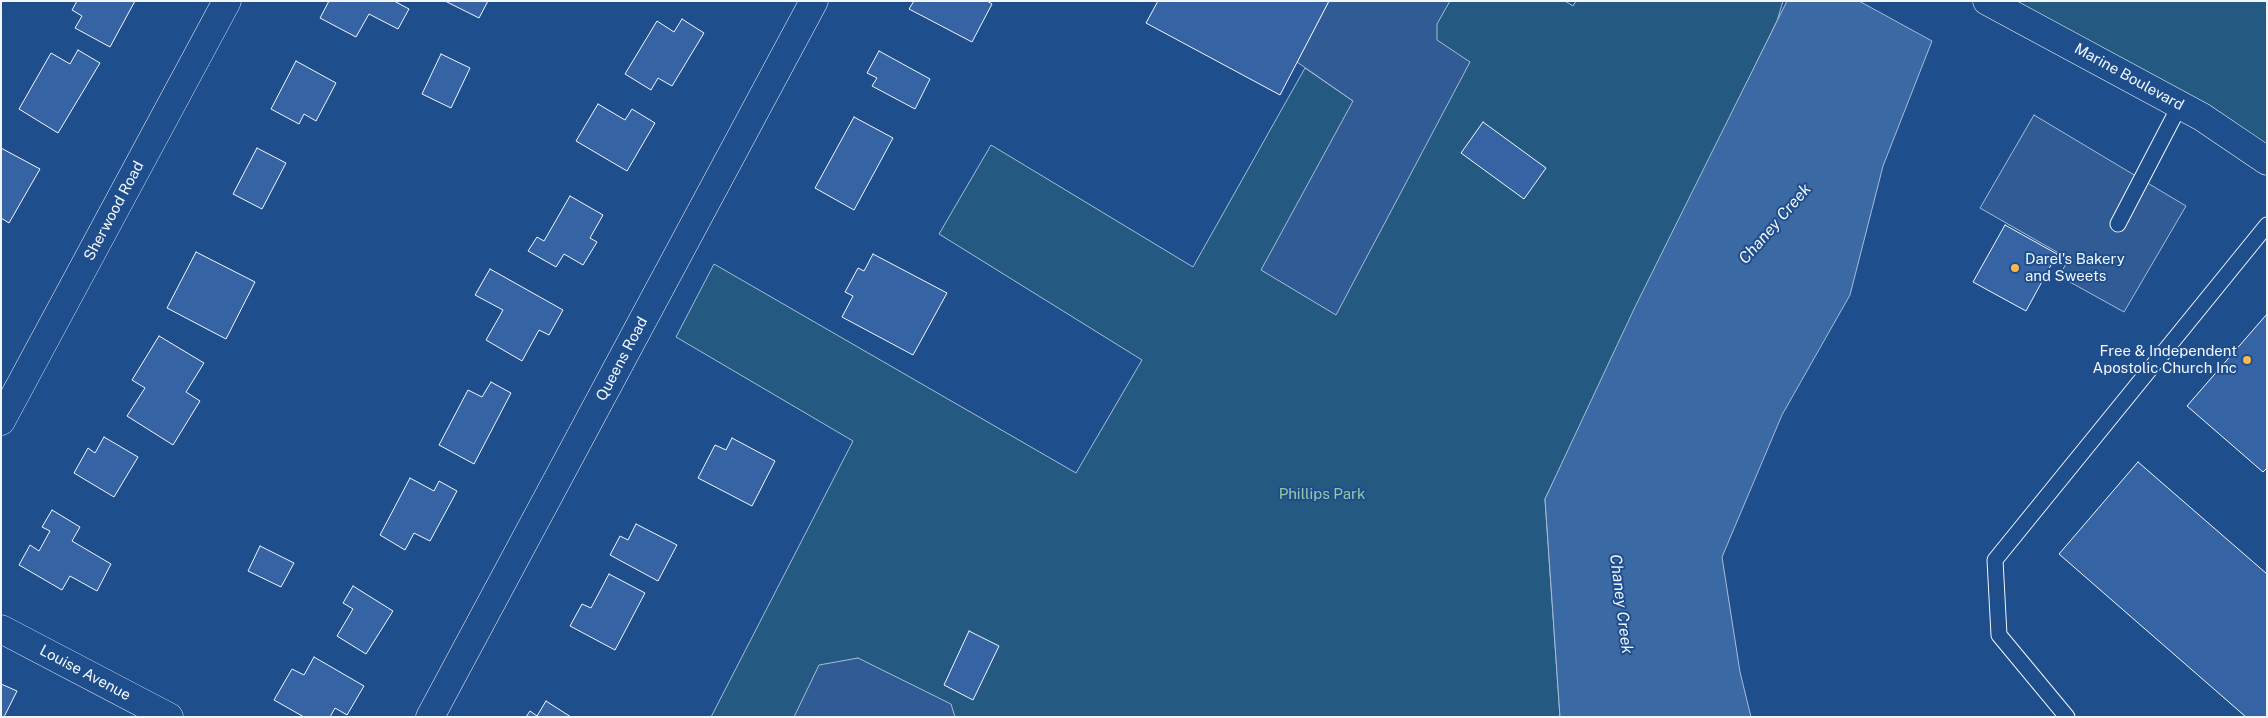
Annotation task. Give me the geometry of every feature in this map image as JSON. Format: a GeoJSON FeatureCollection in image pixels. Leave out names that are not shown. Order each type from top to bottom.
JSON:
{"type":"FeatureCollection","features":[{"type":"Feature","properties":{"kind":"street","name":"Sherwood Road"},"geometry":{"type":"LineString","coordinates":[[1,421],[227,1]]}},
{"type":"Feature","properties":{"kind":"street","name":"Queens Road"},"geometry":{"type":"LineString","coordinates":[[430,717],[814,1]]}},
{"type":"Feature","properties":{"kind":"street","name":"Marine Boulevard"},"geometry":{"type":"LineString","coordinates":[[1988,1],[2180,105],[2267,161]]}},
{"type":"Feature","properties":{"kind":"street","name":"Louise Avenue"},"geometry":{"type":"LineString","coordinates":[[1,629],[169,717]]}},
{"type":"Feature","properties":{"kind":"lane"},"geometry":{"type":"LineString","coordinates":[[2118,224],[2180,105]]}},
{"type":"Feature","properties":{"kind":"lane"},"geometry":{"type":"LineString","coordinates":[[2067,717],[1999,635],[1995,560],[2267,224]]}},
{"type":"Feature","properties":{"kind":"green space","name":"Phillips Park"},"geometry":{"type":"Polygon","coordinates":[[[1413,1],[1565,1],[1573,6],[1576,1],[1783,1],[1777,21],[1545,499],[1560,717],[711,717],[853,441],[676,337],[714,264],[1076,473],[1142,360],[939,234],[991,145],[1193,267],[1305,68],[1353,101],[1413,1]]]}},
{"type":"Feature","properties":{"kind":"green space"},"geometry":{"type":"Polygon","coordinates":[[[1987,1],[2267,1],[2267,161],[1987,1]]]}},
{"type":"Feature","properties":{"kind":"shaded area"},"geometry":{"type":"Polygon","coordinates":[[[1329,1],[1450,1],[1437,24],[1437,40],[1470,62],[1336,315],[1261,270],[1353,101],[1297,62],[1329,1]]]}},
{"type":"Feature","properties":{"kind":"shaded area"},"geometry":{"type":"Polygon","coordinates":[[[2034,115],[2186,206],[2124,312],[2059,276],[2069,259],[1980,208],[2034,115]]]}},
{"type":"Feature","properties":{"kind":"shaded area"},"geometry":{"type":"Polygon","coordinates":[[[858,658],[951,704],[955,717],[794,717],[819,665],[858,658]]]}},
{"type":"Feature","properties":{"kind":"water","name":"Chaney Creek"},"geometry":{"type":"Polygon","coordinates":[[[1787,1],[1859,1],[1932,41],[1883,166],[1850,295],[1782,415],[1722,557],[1740,672],[1751,717],[1560,717],[1545,499],[1634,309],[1787,1]]]}},
{"type":"Feature","properties":{"kind":"building"},"geometry":{"type":"Polygon","coordinates":[[[77,1],[135,1],[110,47],[75,28],[82,16],[72,10],[77,1]]]}},
{"type":"Feature","properties":{"kind":"building"},"geometry":{"type":"Polygon","coordinates":[[[329,1],[394,1],[409,9],[398,29],[369,14],[356,37],[320,18],[329,1]]]}},
{"type":"Feature","properties":{"kind":"building"},"geometry":{"type":"Polygon","coordinates":[[[445,1],[488,1],[479,18],[445,1]]]}},
{"type":"Feature","properties":{"kind":"building"},"geometry":{"type":"Polygon","coordinates":[[[914,1],[987,1],[992,4],[972,42],[909,9],[914,1]]]}},
{"type":"Feature","properties":{"kind":"building"},"geometry":{"type":"Polygon","coordinates":[[[1158,1],[1329,1],[1280,95],[1146,23],[1158,1]]]}},
{"type":"Feature","properties":{"kind":"building"},"geometry":{"type":"Polygon","coordinates":[[[682,19],[704,33],[672,86],[658,78],[651,90],[625,74],[657,21],[674,32],[682,19]]]}},
{"type":"Feature","properties":{"kind":"building"},"geometry":{"type":"Polygon","coordinates":[[[78,50],[100,63],[58,133],[19,109],[51,53],[70,64],[78,50]]]}},
{"type":"Feature","properties":{"kind":"building"},"geometry":{"type":"Polygon","coordinates":[[[879,51],[930,79],[915,109],[872,86],[877,78],[867,73],[879,51]]]}},
{"type":"Feature","properties":{"kind":"building"},"geometry":{"type":"Polygon","coordinates":[[[441,54],[470,68],[451,108],[422,94],[441,54]]]}},
{"type":"Feature","properties":{"kind":"building"},"geometry":{"type":"Polygon","coordinates":[[[296,61],[336,83],[316,121],[304,114],[299,124],[271,109],[296,61]]]}},
{"type":"Feature","properties":{"kind":"building"},"geometry":{"type":"Polygon","coordinates":[[[598,104],[625,120],[632,109],[655,123],[627,171],[576,141],[598,104]]]}},
{"type":"Feature","properties":{"kind":"building"},"geometry":{"type":"Polygon","coordinates":[[[854,117],[893,138],[854,210],[815,188],[854,117]]]}},
{"type":"Feature","properties":{"kind":"building"},"geometry":{"type":"Polygon","coordinates":[[[1483,122],[1546,168],[1524,199],[1461,153],[1483,122]]]}},
{"type":"Feature","properties":{"kind":"building"},"geometry":{"type":"Polygon","coordinates":[[[1,148],[40,169],[9,223],[1,218],[1,148]]]}},
{"type":"Feature","properties":{"kind":"building"},"geometry":{"type":"Polygon","coordinates":[[[257,148],[286,163],[262,209],[233,194],[257,148]]]}},
{"type":"Feature","properties":{"kind":"building"},"geometry":{"type":"Polygon","coordinates":[[[570,196],[603,215],[590,238],[597,242],[583,265],[564,254],[556,267],[528,251],[537,237],[544,241],[570,196]]]}},
{"type":"Feature","properties":{"kind":"building","name":"Darel's Bakery and Sweets"},"geometry":{"type":"Polygon","coordinates":[[[2005,225],[2057,254],[2026,311],[1973,282],[2005,225]]]}},
{"type":"Feature","properties":{"kind":"building"},"geometry":{"type":"Polygon","coordinates":[[[196,252],[255,282],[226,339],[167,308],[196,252]]]}},
{"type":"Feature","properties":{"kind":"building"},"geometry":{"type":"Polygon","coordinates":[[[873,254],[947,293],[913,355],[842,317],[853,296],[845,292],[858,268],[864,271],[873,254]]]}},
{"type":"Feature","properties":{"kind":"building"},"geometry":{"type":"Polygon","coordinates":[[[490,269],[563,310],[549,335],[539,330],[522,361],[486,340],[503,310],[475,295],[490,269]]]}},
{"type":"Feature","properties":{"kind":"building","name":"Free & Independent Apostolic Church Inc"},"geometry":{"type":"Polygon","coordinates":[[[2267,314],[2267,468],[2263,472],[2187,406],[2267,314]]]}},
{"type":"Feature","properties":{"kind":"building"},"geometry":{"type":"Polygon","coordinates":[[[159,336],[204,363],[186,392],[200,401],[173,445],[127,416],[145,388],[132,380],[159,336]]]}},
{"type":"Feature","properties":{"kind":"building"},"geometry":{"type":"Polygon","coordinates":[[[491,382],[511,393],[474,464],[439,445],[468,390],[482,397],[491,382]]]}},
{"type":"Feature","properties":{"kind":"building"},"geometry":{"type":"Polygon","coordinates":[[[104,437],[138,457],[114,497],[74,473],[88,448],[95,453],[104,437]]]}},
{"type":"Feature","properties":{"kind":"building"},"geometry":{"type":"Polygon","coordinates":[[[732,438],[775,461],[752,506],[698,478],[715,445],[726,450],[732,438]]]}},
{"type":"Feature","properties":{"kind":"building"},"geometry":{"type":"Polygon","coordinates":[[[2138,462],[2267,574],[2267,717],[2246,717],[2059,554],[2138,462]]]}},
{"type":"Feature","properties":{"kind":"building"},"geometry":{"type":"Polygon","coordinates":[[[410,478],[434,491],[439,481],[457,491],[430,541],[414,533],[405,550],[380,535],[410,478]]]}},
{"type":"Feature","properties":{"kind":"building"},"geometry":{"type":"Polygon","coordinates":[[[52,510],[80,527],[72,541],[111,564],[97,591],[70,576],[62,590],[19,565],[30,545],[39,551],[50,531],[42,527],[52,510]]]}},
{"type":"Feature","properties":{"kind":"building"},"geometry":{"type":"Polygon","coordinates":[[[636,524],[677,545],[658,581],[610,555],[620,536],[628,540],[636,524]]]}},
{"type":"Feature","properties":{"kind":"building"},"geometry":{"type":"Polygon","coordinates":[[[260,546],[294,563],[281,587],[248,571],[260,546]]]}},
{"type":"Feature","properties":{"kind":"building"},"geometry":{"type":"Polygon","coordinates":[[[609,574],[645,593],[615,650],[570,626],[582,604],[591,608],[609,574]]]}},
{"type":"Feature","properties":{"kind":"building"},"geometry":{"type":"Polygon","coordinates":[[[353,586],[393,611],[366,654],[337,636],[353,609],[343,603],[353,586]]]}},
{"type":"Feature","properties":{"kind":"building"},"geometry":{"type":"Polygon","coordinates":[[[969,631],[999,646],[973,700],[944,685],[969,631]]]}},
{"type":"Feature","properties":{"kind":"building"},"geometry":{"type":"Polygon","coordinates":[[[314,657],[364,686],[347,715],[335,708],[330,717],[304,717],[274,700],[292,669],[304,675],[314,657]]]}},
{"type":"Feature","properties":{"kind":"building"},"geometry":{"type":"Polygon","coordinates":[[[1,684],[17,691],[4,717],[1,717],[1,684]]]}},
{"type":"Feature","properties":{"kind":"building"},"geometry":{"type":"Polygon","coordinates":[[[546,701],[571,717],[526,717],[530,711],[537,716],[546,701]]]}},
{"type":"Feature","properties":{"kind":"place","name":"Darel's Bakery and Sweets"},"geometry":{"type":"Point","coordinates":[2015,268]}},
{"type":"Feature","properties":{"kind":"place","name":"Free & Independent Apostolic Church Inc"},"geometry":{"type":"Point","coordinates":[2247,360]}}]}
